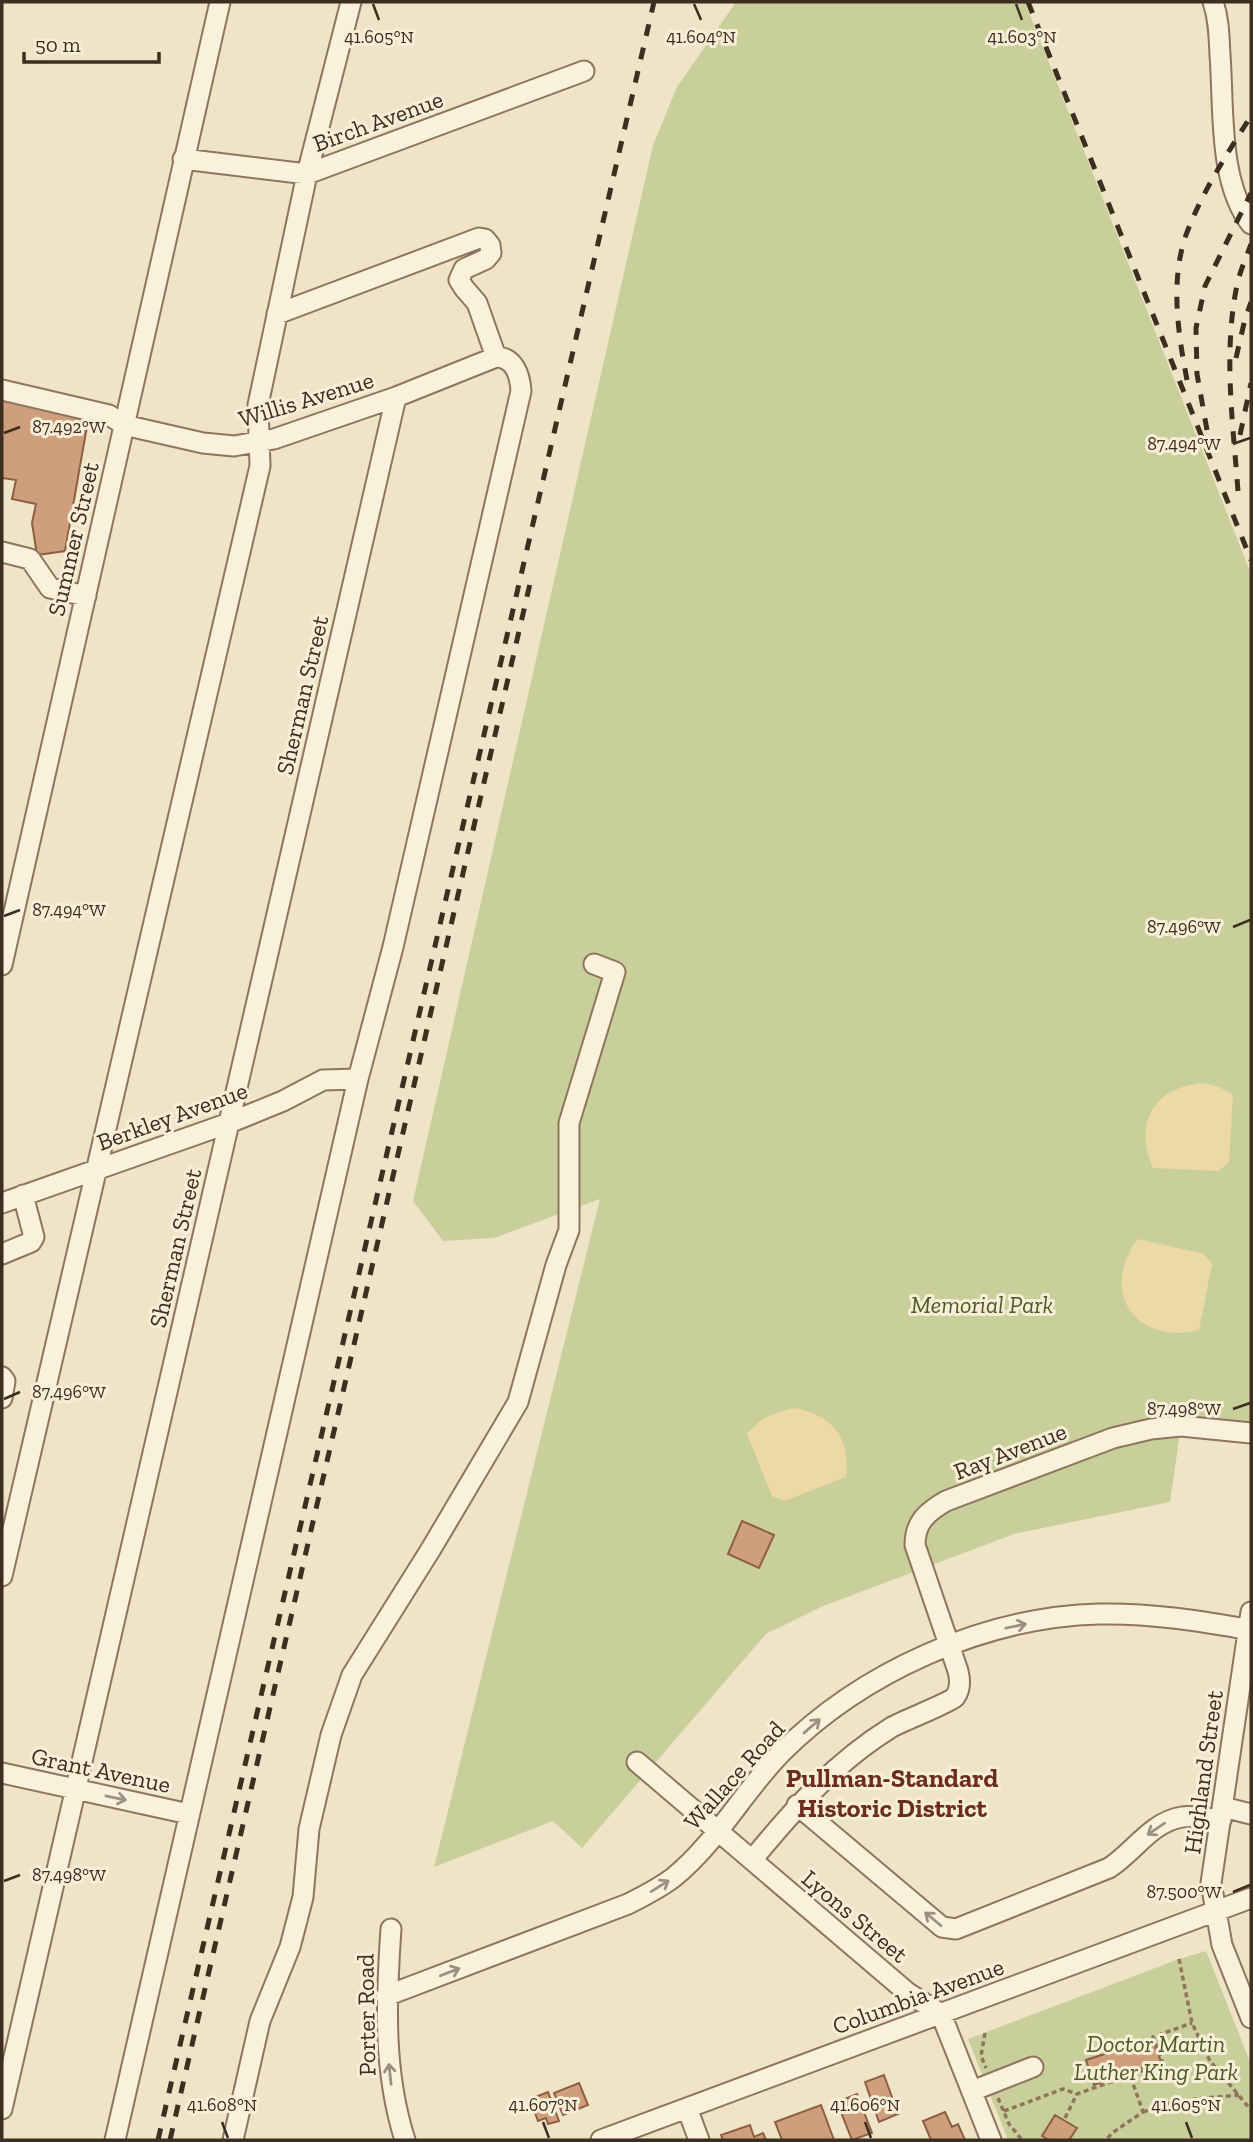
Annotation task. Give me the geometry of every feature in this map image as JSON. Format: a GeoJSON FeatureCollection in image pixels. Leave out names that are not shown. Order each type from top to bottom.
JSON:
{"type":"FeatureCollection","features":[{"type":"Feature","properties":{"kind":"street","name":"Summer Street"},"geometry":{"type":"LineString","coordinates":[[2,965],[220,2]]}},
{"type":"Feature","properties":{"kind":"street"},"geometry":{"type":"LineString","coordinates":[[2,1576],[260,466],[258,405],[307,174],[351,2]]}},
{"type":"Feature","properties":{"kind":"street"},"geometry":{"type":"LineString","coordinates":[[1213,2],[1219,29],[1227,159],[1236,195],[1251,224]]}},
{"type":"Feature","properties":{"kind":"street","name":"Birch Avenue"},"geometry":{"type":"LineString","coordinates":[[183,159],[307,174],[584,71]]}},
{"type":"Feature","properties":{"kind":"street"},"geometry":{"type":"LineString","coordinates":[[115,2140],[358,1079],[393,947],[521,391],[519,377],[513,365],[503,357],[496,357],[477,303],[459,279],[464,269],[485,259],[491,253],[490,245],[485,239],[479,238],[277,313]]}},
{"type":"Feature","properties":{"kind":"street","name":"Willis Avenue"},"geometry":{"type":"LineString","coordinates":[[2,390],[109,415],[124,425],[217,446],[234,446],[260,443],[396,397],[496,357]]}},
{"type":"Feature","properties":{"kind":"street","name":"Sherman Street"},"geometry":{"type":"LineString","coordinates":[[2,2109],[396,397]]}},
{"type":"Feature","properties":{"kind":"street"},"geometry":{"type":"LineString","coordinates":[[2,552],[30,559],[50,588],[86,596]]}},
{"type":"Feature","properties":{"kind":"street"},"geometry":{"type":"LineString","coordinates":[[233,2140],[260,2021],[290,1947],[303,1897],[309,1829],[331,1735],[352,1675],[511,1414],[526,1379],[556,1265],[569,1230],[569,1123],[615,972],[594,964]]}},
{"type":"Feature","properties":{"kind":"street","name":"Berkley Avenue"},"geometry":{"type":"LineString","coordinates":[[2,1203],[229,1123],[283,1101],[323,1080],[358,1079]]}},
{"type":"Feature","properties":{"kind":"street"},"geometry":{"type":"LineString","coordinates":[[2,1254],[31,1242],[34,1237],[23,1195]]}},
{"type":"Feature","properties":{"kind":"street"},"geometry":{"type":"LineString","coordinates":[[2,1377],[5,1381],[2,1398]]}},
{"type":"Feature","properties":{"kind":"street","name":"Ray Avenue"},"geometry":{"type":"LineString","coordinates":[[752,1860],[797,1805],[829,1774],[866,1745],[914,1715],[955,1696],[960,1684],[959,1677],[915,1545],[915,1533],[919,1524],[935,1507],[1113,1438],[1151,1429],[1181,1426],[1251,1433]]}},
{"type":"Feature","properties":{"kind":"street","name":"Wallace Road"},"geometry":{"type":"LineString","coordinates":[[386,1996],[628,1904],[673,1878],[717,1830],[748,1789],[819,1719],[904,1666],[950,1645],[1051,1618],[1097,1614],[1145,1615],[1250,1624]]}},
{"type":"Feature","properties":{"kind":"street","name":"Highland Street"},"geometry":{"type":"LineString","coordinates":[[1250,1624],[1211,1883],[1222,1945],[1251,2018]]}},
{"type":"Feature","properties":{"kind":"street","name":"Lyons Street"},"geometry":{"type":"LineString","coordinates":[[637,1762],[908,1993],[941,2014]]}},
{"type":"Feature","properties":{"kind":"street","name":"Grant Avenue"},"geometry":{"type":"LineString","coordinates":[[2,1773],[189,1814]]}},
{"type":"Feature","properties":{"kind":"street"},"geometry":{"type":"LineString","coordinates":[[797,1805],[942,1927],[956,1929],[1109,1868],[1125,1857],[1149,1833],[1170,1821],[1186,1817],[1251,1814]]}},
{"type":"Feature","properties":{"kind":"street","name":"Columbia Avenue"},"geometry":{"type":"LineString","coordinates":[[601,2140],[1251,1898]]}},
{"type":"Feature","properties":{"kind":"street","name":"Porter Road"},"geometry":{"type":"LineString","coordinates":[[391,1929],[386,1996],[387,2044],[392,2092],[405,2140]]}},
{"type":"Feature","properties":{"kind":"street"},"geometry":{"type":"LineString","coordinates":[[941,2014],[991,2140]]}},
{"type":"Feature","properties":{"kind":"street"},"geometry":{"type":"LineString","coordinates":[[972,2091],[1033,2067]]}},
{"type":"Feature","properties":{"kind":"street"},"geometry":{"type":"LineString","coordinates":[[687,2108],[699,2140]]}},
{"type":"Feature","properties":{"kind":"path"},"geometry":{"type":"LineString","coordinates":[[1179,1959],[1192,2023],[1210,2061],[1251,2110]]}},
{"type":"Feature","properties":{"kind":"path"},"geometry":{"type":"LineString","coordinates":[[1004,2111],[1063,2089],[1077,2094],[1163,2063],[1153,2036],[1192,2023]]}},
{"type":"Feature","properties":{"kind":"path"},"geometry":{"type":"LineString","coordinates":[[1130,2075],[1143,2112]]}},
{"type":"Feature","properties":{"kind":"path"},"geometry":{"type":"LineString","coordinates":[[1065,2118],[1077,2094]]}},
{"type":"Feature","properties":{"kind":"path"},"geometry":{"type":"LineString","coordinates":[[1106,2140],[1143,2112],[1175,2101],[1239,2095]]}},
{"type":"Feature","properties":{"kind":"green space","name":"Memorial Park"},"geometry":{"type":"Polygon","coordinates":[[[736,2],[1025,2],[1251,574],[1251,1433],[1181,1426],[1170,1502],[1014,1534],[821,1607],[766,1634],[582,1848],[553,1821],[434,1867],[600,1199],[494,1238],[443,1241],[413,1201],[653,145],[677,87],[736,2]]]}},
{"type":"Feature","properties":{"kind":"green space","name":"Doctor Martin Luther King Park"},"geometry":{"type":"Polygon","coordinates":[[[1206,1951],[1251,2064],[1251,2140],[1008,2140],[968,2039],[1206,1951]]]}},
{"type":"Feature","properties":{"kind":"sand"},"geometry":{"type":"Polygon","coordinates":[[[1203,1083],[1219,1087],[1233,1095],[1229,1162],[1219,1171],[1153,1168],[1146,1136],[1147,1122],[1152,1110],[1171,1092],[1203,1083]]]}},
{"type":"Feature","properties":{"kind":"sand"},"geometry":{"type":"Polygon","coordinates":[[[1138,1239],[1204,1254],[1212,1264],[1199,1330],[1177,1333],[1157,1330],[1141,1322],[1130,1310],[1123,1295],[1122,1277],[1127,1258],[1138,1239]]]}},
{"type":"Feature","properties":{"kind":"sand"},"geometry":{"type":"Polygon","coordinates":[[[795,1408],[820,1417],[836,1430],[845,1450],[846,1477],[784,1501],[772,1496],[747,1434],[768,1416],[795,1408]]]}},
{"type":"Feature","properties":{"kind":"building"},"geometry":{"type":"Polygon","coordinates":[[[2,399],[89,415],[65,551],[37,555],[32,523],[36,504],[12,499],[16,480],[2,478],[2,399]]]}},
{"type":"Feature","properties":{"kind":"building"},"geometry":{"type":"Polygon","coordinates":[[[742,1521],[774,1535],[759,1568],[728,1554],[742,1521]]]}},
{"type":"Feature","properties":{"kind":"building"},"geometry":{"type":"Polygon","coordinates":[[[1152,2039],[1161,2061],[1094,2085],[1086,2060],[1152,2039]]]}},
{"type":"Feature","properties":{"kind":"building"},"geometry":{"type":"Polygon","coordinates":[[[884,2075],[898,2114],[879,2122],[865,2082],[884,2075]]]}},
{"type":"Feature","properties":{"kind":"building"},"geometry":{"type":"Polygon","coordinates":[[[579,2083],[588,2105],[563,2115],[554,2093],[579,2083]]]}},
{"type":"Feature","properties":{"kind":"building"},"geometry":{"type":"Polygon","coordinates":[[[548,2092],[559,2121],[548,2124],[546,2118],[538,2121],[530,2099],[548,2092]]]}},
{"type":"Feature","properties":{"kind":"building"},"geometry":{"type":"Polygon","coordinates":[[[857,2094],[872,2133],[852,2140],[837,2102],[857,2094]]]}},
{"type":"Feature","properties":{"kind":"building"},"geometry":{"type":"Polygon","coordinates":[[[821,2105],[834,2140],[782,2140],[775,2122],[821,2105]]]}},
{"type":"Feature","properties":{"kind":"building"},"geometry":{"type":"Polygon","coordinates":[[[945,2112],[952,2127],[958,2124],[965,2140],[931,2140],[923,2121],[945,2112]]]}},
{"type":"Feature","properties":{"kind":"building"},"geometry":{"type":"Polygon","coordinates":[[[1055,2115],[1077,2128],[1069,2140],[1049,2140],[1042,2136],[1055,2115]]]}},
{"type":"Feature","properties":{"kind":"building"},"geometry":{"type":"Polygon","coordinates":[[[750,2125],[754,2137],[763,2133],[766,2140],[723,2140],[721,2135],[750,2125]]]}},
{"type":"Feature","properties":{"kind":"railway"},"geometry":{"type":"LineString","coordinates":[[158,2140],[654,2]]}},
{"type":"Feature","properties":{"kind":"railway"},"geometry":{"type":"LineString","coordinates":[[1028,2],[1251,560]]}},
{"type":"Feature","properties":{"kind":"railway"},"geometry":{"type":"LineString","coordinates":[[1187,380],[1177,307],[1181,253],[1192,219],[1207,188],[1251,116]]}},
{"type":"Feature","properties":{"kind":"railway"},"geometry":{"type":"LineString","coordinates":[[1207,430],[1197,374],[1196,328],[1205,286],[1251,193]]}},
{"type":"Feature","properties":{"kind":"railway"},"geometry":{"type":"LineString","coordinates":[[1238,491],[1230,388],[1231,336],[1237,285],[1251,244]]}},
{"type":"Feature","properties":{"kind":"railway"},"geometry":{"type":"LineString","coordinates":[[1236,358],[1251,302]]}},
{"type":"Feature","properties":{"kind":"railway"},"geometry":{"type":"LineString","coordinates":[[1240,435],[1251,383]]}},
{"type":"Feature","properties":{"kind":"railway"},"geometry":{"type":"LineString","coordinates":[[170,2140],[532,575]]}},
{"type":"Feature","properties":{"kind":"district","name":"Pullman-Standard Historic District"},"geometry":{"type":"Point","coordinates":[892,1793]}}]}
